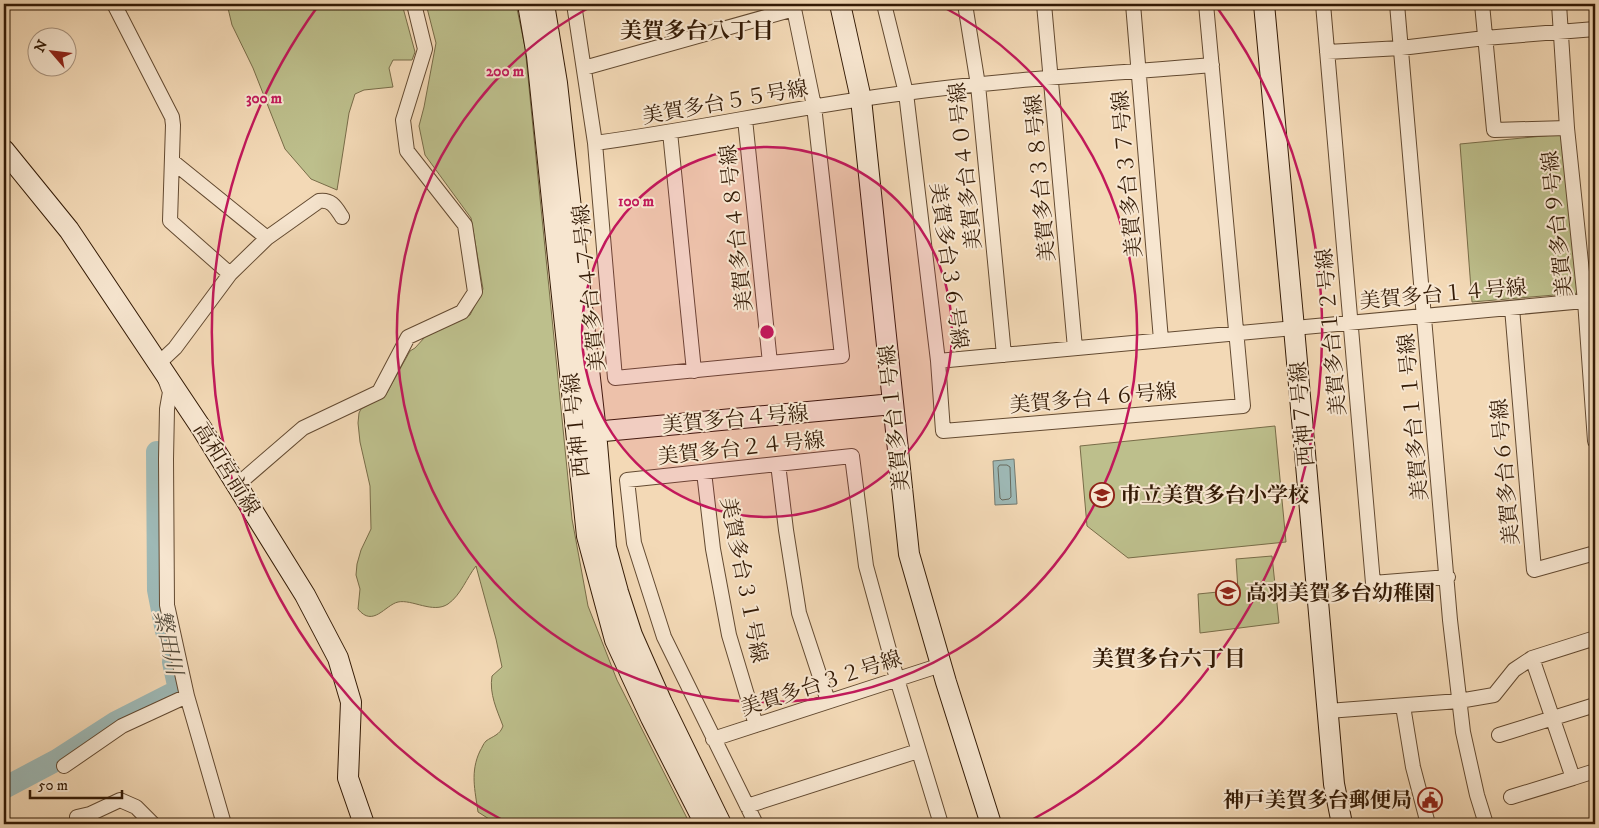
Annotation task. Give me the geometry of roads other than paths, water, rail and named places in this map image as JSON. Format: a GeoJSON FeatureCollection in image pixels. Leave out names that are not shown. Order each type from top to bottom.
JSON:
{"type":"FeatureCollection","features":[{"type":"Feature","properties":{"kind":"street"},"geometry":{"type":"LineString","coordinates":[[114,4],[172,117],[170,221],[230,274]]}},
{"type":"Feature","properties":{"kind":"street"},"geometry":{"type":"LineString","coordinates":[[237,485],[303,428],[379,392],[408,337],[462,312],[475,292],[465,225],[407,152],[403,120],[425,49],[414,4]]}},
{"type":"Feature","properties":{"kind":"street","name":"西神１号線"},"geometry":{"type":"LineString","coordinates":[[528,4],[537,56],[586,432],[606,548],[632,635],[662,703],[721,824]]}},
{"type":"Feature","properties":{"kind":"street","name":"西神１号線"},"geometry":{"type":"LineString","coordinates":[[544,4],[557,83],[586,432],[587,536],[615,640],[651,718],[705,824]]}},
{"type":"Feature","properties":{"kind":"street","name":"美賀多台４７号線"},"geometry":{"type":"LineString","coordinates":[[574,4],[595,143],[615,378],[842,356],[814,106],[793,6]]}},
{"type":"Feature","properties":{"kind":"street","name":"美賀多台１号線"},"geometry":{"type":"LineString","coordinates":[[840,4],[861,99],[909,554],[941,665],[991,824]]}},
{"type":"Feature","properties":{"kind":"street","name":"美賀多台３６号線"},"geometry":{"type":"LineString","coordinates":[[884,4],[906,92],[938,361],[1294,328]]}},
{"type":"Feature","properties":{"kind":"street","name":"美賀多台４０号線"},"geometry":{"type":"LineString","coordinates":[[966,4],[978,85],[1004,355]]}},
{"type":"Feature","properties":{"kind":"street","name":"美賀多台３８号線"},"geometry":{"type":"LineString","coordinates":[[1044,4],[1075,348]]}},
{"type":"Feature","properties":{"kind":"street","name":"美賀多台３７号線"},"geometry":{"type":"LineString","coordinates":[[1133,4],[1161,340]]}},
{"type":"Feature","properties":{"kind":"street"},"geometry":{"type":"LineString","coordinates":[[1206,4],[1237,333]]}},
{"type":"Feature","properties":{"kind":"street","name":"西神７号線"},"geometry":{"type":"LineString","coordinates":[[1264,4],[1334,784],[1342,824]]}},
{"type":"Feature","properties":{"kind":"street","name":"美賀多台１２号線"},"geometry":{"type":"LineString","coordinates":[[1323,4],[1373,583],[1448,577]]}},
{"type":"Feature","properties":{"kind":"street","name":"美賀多台１１号線"},"geometry":{"type":"LineString","coordinates":[[1397,4],[1448,577],[1450,620],[1463,732],[1477,795],[1486,824]]}},
{"type":"Feature","properties":{"kind":"street"},"geometry":{"type":"LineString","coordinates":[[1482,4],[1494,130],[1567,128]]}},
{"type":"Feature","properties":{"kind":"street","name":"美賀多台９号線"},"geometry":{"type":"LineString","coordinates":[[1558,4],[1567,128],[1590,301],[1595,441]]}},
{"type":"Feature","properties":{"kind":"street"},"geometry":{"type":"LineString","coordinates":[[584,68],[793,6]]}},
{"type":"Feature","properties":{"kind":"street"},"geometry":{"type":"LineString","coordinates":[[1327,52],[1401,48],[1485,38],[1595,29]]}},
{"type":"Feature","properties":{"kind":"street","name":"美賀多台５５号線"},"geometry":{"type":"LineString","coordinates":[[595,143],[906,92],[1212,65]]}},
{"type":"Feature","properties":{"kind":"street","name":"美賀多台４８号線"},"geometry":{"type":"LineString","coordinates":[[745,119],[770,363]]}},
{"type":"Feature","properties":{"kind":"street"},"geometry":{"type":"LineString","coordinates":[[670,132],[694,371]]}},
{"type":"Feature","properties":{"kind":"street","name":"高和宮前線"},"geometry":{"type":"LineString","coordinates":[[4,150],[70,230],[159,363],[305,595],[338,658],[351,702],[348,778],[364,824]]}},
{"type":"Feature","properties":{"kind":"street"},"geometry":{"type":"LineString","coordinates":[[172,162],[267,238]]}},
{"type":"Feature","properties":{"kind":"street"},"geometry":{"type":"LineString","coordinates":[[224,824],[187,696],[167,605],[166,460],[167,409],[170,392],[159,363],[175,348],[230,274],[267,238],[319,201],[326,200],[332,202],[342,217]]}},
{"type":"Feature","properties":{"kind":"street","name":"美賀多台１４号線"},"geometry":{"type":"LineString","coordinates":[[1294,328],[1590,301]]}},
{"type":"Feature","properties":{"kind":"street","name":"美賀多台６号線"},"geometry":{"type":"LineString","coordinates":[[1512,308],[1534,570],[1595,553]]}},
{"type":"Feature","properties":{"kind":"street","name":"美賀多台４６号線"},"geometry":{"type":"LineString","coordinates":[[938,361],[943,431],[1243,406],[1237,333]]}},
{"type":"Feature","properties":{"kind":"street","name":"美賀多台４号線"},"geometry":{"type":"LineString","coordinates":[[586,432],[893,404]]}},
{"type":"Feature","properties":{"kind":"street","name":"美賀多台２４号線"},"geometry":{"type":"LineString","coordinates":[[756,824],[664,638],[634,542],[627,480],[852,456],[866,566],[938,823]]}},
{"type":"Feature","properties":{"kind":"street"},"geometry":{"type":"LineString","coordinates":[[778,464],[786,530],[800,613],[828,702]]}},
{"type":"Feature","properties":{"kind":"street","name":"美賀多台３１号線"},"geometry":{"type":"LineString","coordinates":[[704,472],[713,549],[730,635],[756,725]]}},
{"type":"Feature","properties":{"kind":"street"},"geometry":{"type":"LineString","coordinates":[[1328,711],[1459,701],[1494,695],[1514,670],[1532,658],[1595,638]]}},
{"type":"Feature","properties":{"kind":"street"},"geometry":{"type":"LineString","coordinates":[[1532,658],[1573,778]]}},
{"type":"Feature","properties":{"kind":"street","name":"美賀多台３２号線"},"geometry":{"type":"LineString","coordinates":[[713,739],[941,665]]}},
{"type":"Feature","properties":{"kind":"street"},"geometry":{"type":"LineString","coordinates":[[64,766],[122,726],[187,696]]}},
{"type":"Feature","properties":{"kind":"street"},"geometry":{"type":"LineString","coordinates":[[1499,735],[1595,705]]}},
{"type":"Feature","properties":{"kind":"street"},"geometry":{"type":"LineString","coordinates":[[1402,706],[1413,767],[1428,824]]}},
{"type":"Feature","properties":{"kind":"street"},"geometry":{"type":"LineString","coordinates":[[747,806],[918,751]]}},
{"type":"Feature","properties":{"kind":"street"},"geometry":{"type":"LineString","coordinates":[[1511,797],[1595,771]]}},
{"type":"Feature","properties":{"kind":"street"},"geometry":{"type":"LineString","coordinates":[[77,817],[90,814],[120,800],[136,807],[152,824]]}},
{"type":"Feature","properties":{"kind":"water"},"geometry":{"type":"Polygon","coordinates":[[[1014,459],[1017,504],[995,505],[993,461],[1014,459]]]}},
{"type":"Feature","properties":{"kind":"waterway","name":"繁田川"},"geometry":{"type":"LineString","coordinates":[[157,452],[158,590],[166,631]]}},
{"type":"Feature","properties":{"kind":"waterway","name":"繁田川"},"geometry":{"type":"LineString","coordinates":[[4,788],[57,760],[116,722],[179,690],[173,662]]}},
{"type":"Feature","properties":{"kind":"place","name":"市立美賀多台小学校"},"geometry":{"type":"Point","coordinates":[1102,495]}},
{"type":"Feature","properties":{"kind":"place","name":"高羽美賀多台幼稚園"},"geometry":{"type":"Point","coordinates":[1228,593]}},
{"type":"Feature","properties":{"kind":"place","name":"神戸美賀多台郵便局"},"geometry":{"type":"Point","coordinates":[1430,800]}},
{"type":"Feature","properties":{"kind":"district","name":"美賀多台八丁目"},"geometry":{"type":"Point","coordinates":[697,30]}},
{"type":"Feature","properties":{"kind":"district","name":"美賀多台六丁目"},"geometry":{"type":"Point","coordinates":[1169,658]}}]}
